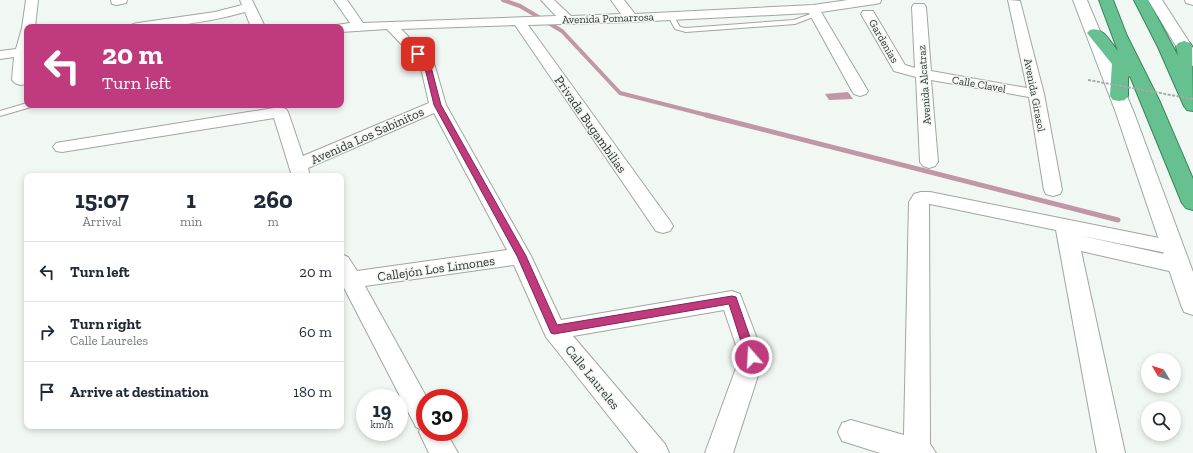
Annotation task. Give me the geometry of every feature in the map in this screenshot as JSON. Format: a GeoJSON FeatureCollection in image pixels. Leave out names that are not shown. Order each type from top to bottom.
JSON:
{"type":"FeatureCollection","features":[{"type":"Feature","properties":{"kind":"highway"},"geometry":{"type":"LineString","coordinates":[[1106,0],[1119,36],[1150,100],[1193,203]]}},
{"type":"Feature","properties":{"kind":"highway"},"geometry":{"type":"LineString","coordinates":[[1141,0],[1166,47],[1193,106]]}},
{"type":"Feature","properties":{"kind":"highway"},"geometry":{"type":"LineString","coordinates":[[1095,33],[1150,100]]}},
{"type":"Feature","properties":{"kind":"highway"},"geometry":{"type":"LineString","coordinates":[[1119,36],[1119,96]]}},
{"type":"Feature","properties":{"kind":"highway"},"geometry":{"type":"LineString","coordinates":[[1184,46],[1192,78],[1193,98]]}},
{"type":"Feature","properties":{"kind":"highway"},"geometry":{"type":"LineString","coordinates":[[1166,47],[1192,78]]}},
{"type":"Feature","properties":{"kind":"street"},"geometry":{"type":"LineString","coordinates":[[28,24],[32,0]]}},
{"type":"Feature","properties":{"kind":"street"},"geometry":{"type":"LineString","coordinates":[[212,0],[215,16]]}},
{"type":"Feature","properties":{"kind":"street"},"geometry":{"type":"LineString","coordinates":[[340,0],[359,26]]}},
{"type":"Feature","properties":{"kind":"street"},"geometry":{"type":"LineString","coordinates":[[547,0],[567,19]]}},
{"type":"Feature","properties":{"kind":"street"},"geometry":{"type":"LineString","coordinates":[[617,0],[632,18]]}},
{"type":"Feature","properties":{"kind":"street"},"geometry":{"type":"LineString","coordinates":[[791,0],[810,11],[860,91]]}},
{"type":"Feature","properties":{"kind":"street","name":"Avenida Girasol"},"geometry":{"type":"LineString","coordinates":[[1013,0],[1036,94],[1053,190]]}},
{"type":"Feature","properties":{"kind":"street"},"geometry":{"type":"LineString","coordinates":[[1080,0],[1095,33],[1119,96],[1193,305]]}},
{"type":"Feature","properties":{"kind":"street"},"geometry":{"type":"LineString","coordinates":[[1155,0],[1193,61]]}},
{"type":"Feature","properties":{"kind":"street"},"geometry":{"type":"LineString","coordinates":[[159,24],[215,16],[248,4],[257,24]]}},
{"type":"Feature","properties":{"kind":"street","name":"Avenida Pomarrosa"},"geometry":{"type":"LineString","coordinates":[[344,28],[810,11],[866,4]]}},
{"type":"Feature","properties":{"kind":"street","name":"Gardenias"},"geometry":{"type":"LineString","coordinates":[[866,4],[899,68],[923,74]]}},
{"type":"Feature","properties":{"kind":"street","name":"Avenida Alcatraz"},"geometry":{"type":"LineString","coordinates":[[919,7],[929,162]]}},
{"type":"Feature","properties":{"kind":"street","name":"Privada Bugambilias"},"geometry":{"type":"LineString","coordinates":[[522,22],[663,226]]}},
{"type":"Feature","properties":{"kind":"street","name":"Calle Laureles"},"geometry":{"type":"LineString","coordinates":[[390,25],[427,63],[438,105],[521,256],[554,330],[655,453]]}},
{"type":"Feature","properties":{"kind":"street"},"geometry":{"type":"LineString","coordinates":[[24,43],[22,52],[24,80]]}},
{"type":"Feature","properties":{"kind":"street"},"geometry":{"type":"LineString","coordinates":[[0,55],[22,52]]}},
{"type":"Feature","properties":{"kind":"street","name":"Calle Clavel"},"geometry":{"type":"LineString","coordinates":[[923,74],[1036,94]]}},
{"type":"Feature","properties":{"kind":"street","name":"Avenida Los Sabinitos"},"geometry":{"type":"LineString","coordinates":[[299,171],[438,105]]}},
{"type":"Feature","properties":{"kind":"street"},"geometry":{"type":"LineString","coordinates":[[62,147],[280,112],[299,171]]}},
{"type":"Feature","properties":{"kind":"street"},"geometry":{"type":"LineString","coordinates":[[851,432],[919,452],[919,202],[921,198],[930,198],[1068,233],[1175,256]]}},
{"type":"Feature","properties":{"kind":"street"},"geometry":{"type":"LineString","coordinates":[[1068,233],[1111,453]]}},
{"type":"Feature","properties":{"kind":"street","name":"Callejón Los Limones"},"geometry":{"type":"LineString","coordinates":[[346,271],[521,256]]}},
{"type":"Feature","properties":{"kind":"street"},"geometry":{"type":"LineString","coordinates":[[346,271],[416,401]]}},
{"type":"Feature","properties":{"kind":"street"},"geometry":{"type":"LineString","coordinates":[[554,330],[732,300],[752,357],[719,453]]}},
{"type":"Feature","properties":{"kind":"street"},"geometry":{"type":"LineString","coordinates":[[437,441],[444,453]]}},
{"type":"Feature","properties":{"kind":"lane"},"geometry":{"type":"LineString","coordinates":[[0,108],[24,105]]}},
{"type":"Feature","properties":{"kind":"lane"},"geometry":{"type":"LineString","coordinates":[[0,114],[24,106]]}},
{"type":"Feature","properties":{"kind":"path"},"geometry":{"type":"LineString","coordinates":[[1088,80],[1193,98]]}},
{"type":"Feature","properties":{"kind":"shaded area"},"geometry":{"type":"Polygon","coordinates":[[[848,92],[853,99],[829,100],[825,94],[848,92]]]}},
{"type":"Feature","properties":{"kind":"waterway"},"geometry":{"type":"LineString","coordinates":[[503,0],[520,6],[562,31],[620,93],[710,116]]}},
{"type":"Feature","properties":{"kind":"waterway"},"geometry":{"type":"LineString","coordinates":[[706,115],[1118,220]]}},
{"type":"Feature","properties":{"kind":"route"},"geometry":{"type":"LineString","coordinates":[[418,54],[427,63],[438,105],[521,256],[554,330],[732,300],[752,357]]}}]}
